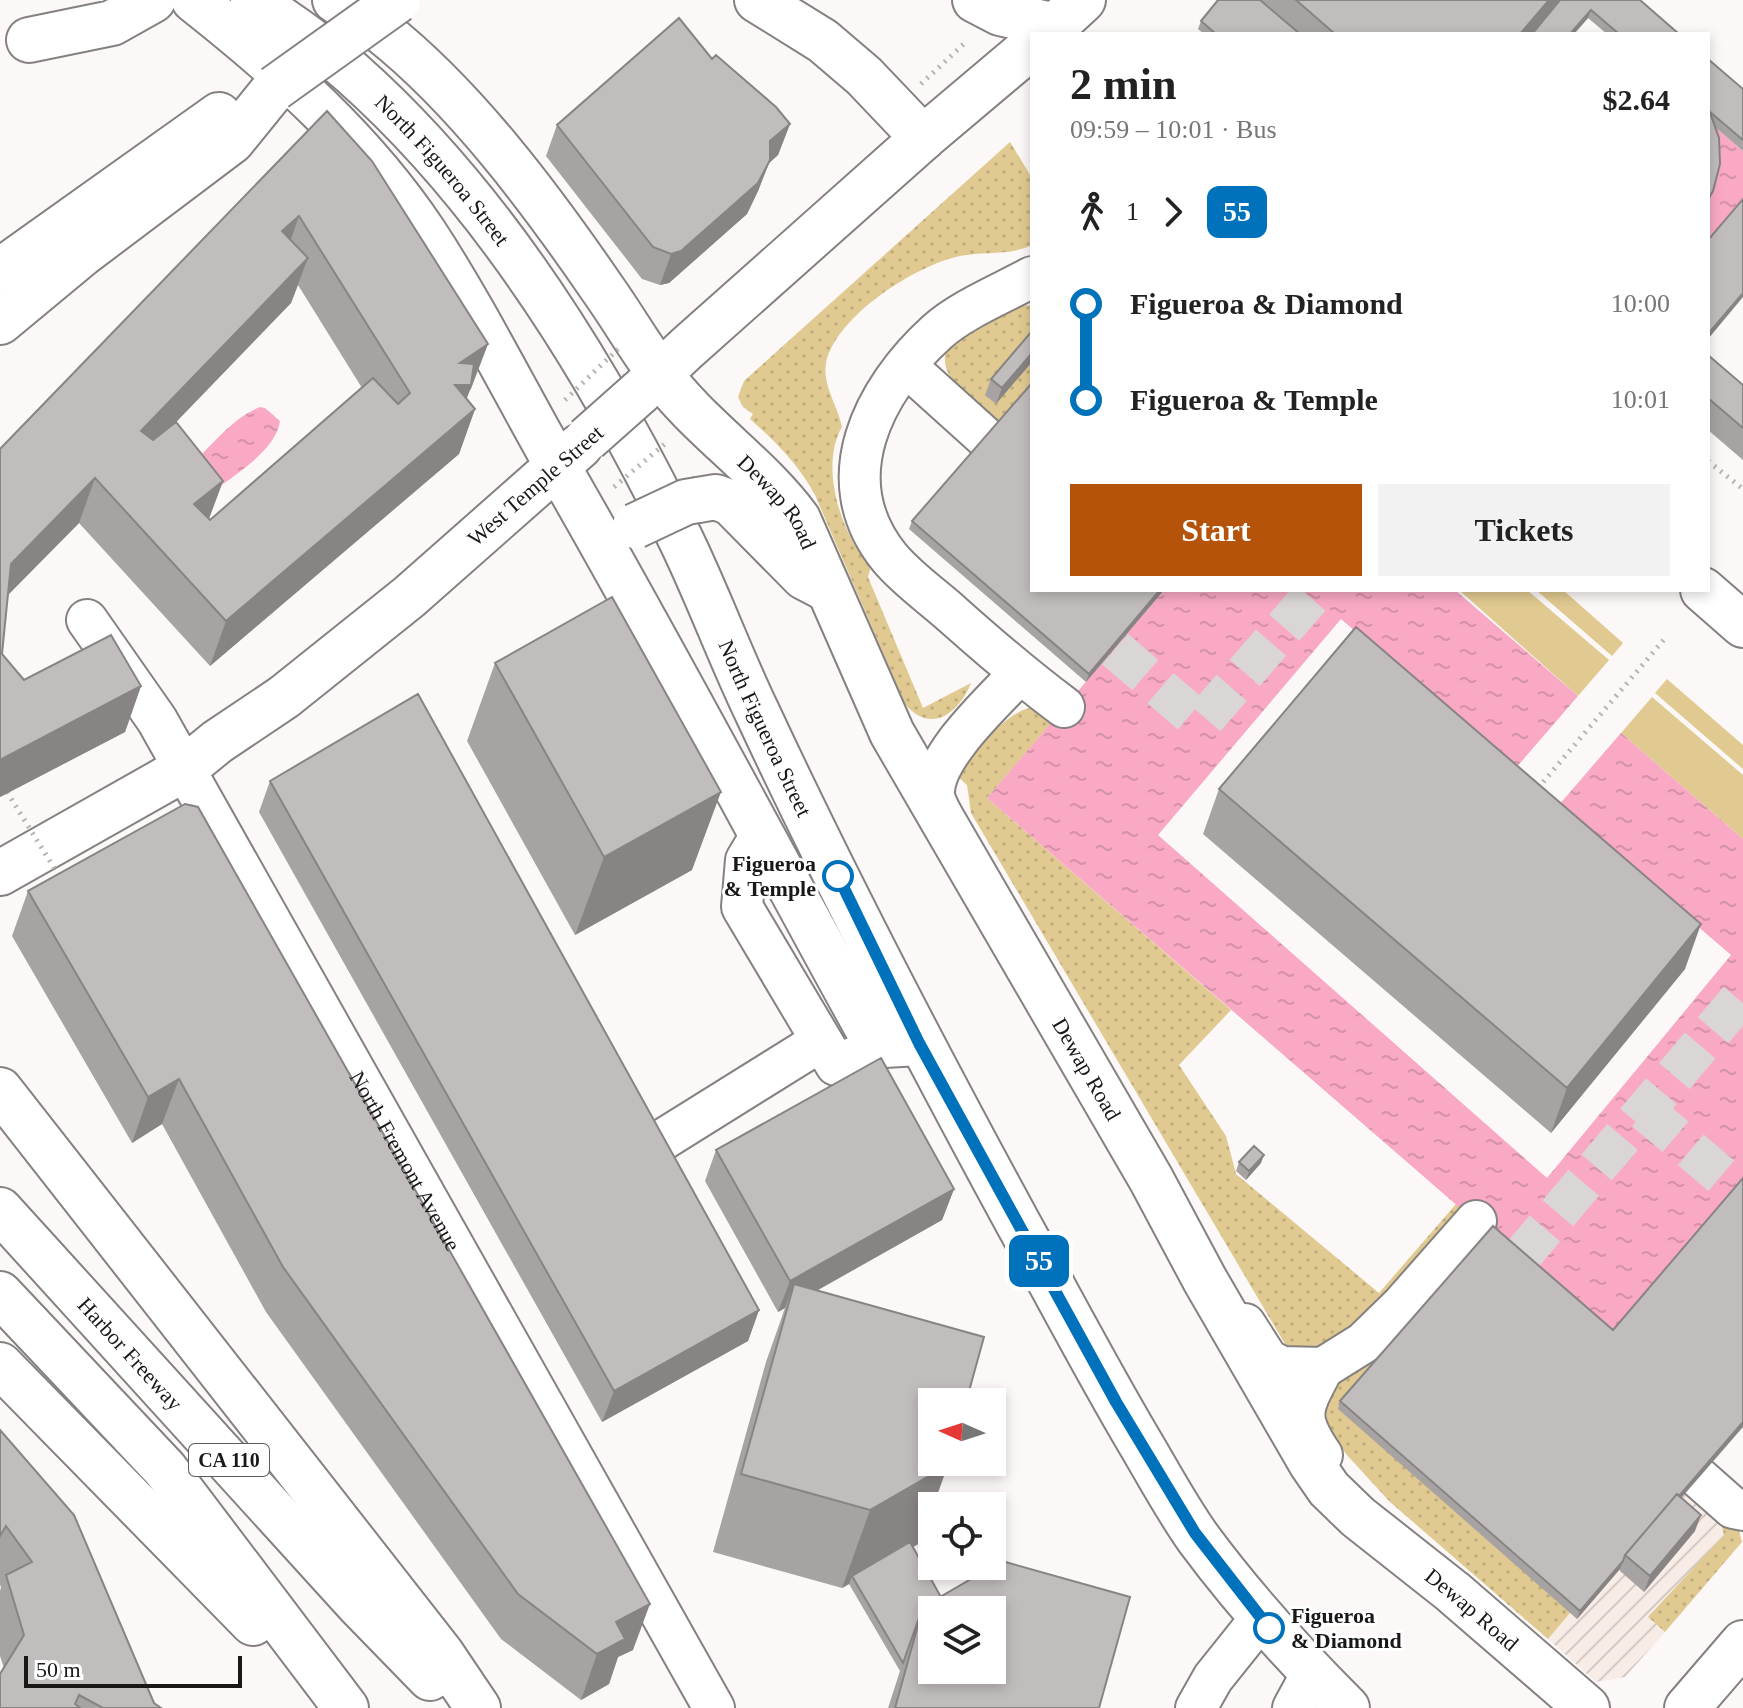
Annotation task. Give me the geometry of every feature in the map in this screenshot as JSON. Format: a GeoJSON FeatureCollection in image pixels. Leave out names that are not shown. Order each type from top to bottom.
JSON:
{"type":"FeatureCollection","features":[{"type":"Feature","properties":{"kind":"main road"},"geometry":{"type":"LineString","coordinates":[[14,49],[92,0]]}},
{"type":"Feature","properties":{"kind":"main road"},"geometry":{"type":"LineString","coordinates":[[14,49],[112,23],[153,0]]}},
{"type":"Feature","properties":{"kind":"main road"},"geometry":{"type":"LineString","coordinates":[[194,0],[270,61],[324,113],[424,232],[572,453],[613,564],[867,1028],[901,1044]]}},
{"type":"Feature","properties":{"kind":"main road","name":"North Figueroa Street"},"geometry":{"type":"LineString","coordinates":[[253,0],[324,50],[391,109],[475,204],[557,317],[590,369],[682,541],[901,1044],[1195,1533],[1261,1618],[1302,1690],[1347,1708]]}},
{"type":"Feature","properties":{"kind":"main road","name":"Dewap Road"},"geometry":{"type":"LineString","coordinates":[[335,0],[380,30],[426,71],[472,121],[563,232],[651,384],[696,417],[781,495],[798,519],[892,733],[1151,1179],[1205,1280],[1329,1489],[1358,1517],[1453,1592],[1587,1708]]}},
{"type":"Feature","properties":{"kind":"main road"},"geometry":{"type":"LineString","coordinates":[[0,271],[120,187],[158,177],[232,141],[275,88],[398,0]]}},
{"type":"Feature","properties":{"kind":"main road"},"geometry":{"type":"LineString","coordinates":[[757,0],[823,41],[864,76],[923,138]]}},
{"type":"Feature","properties":{"kind":"main road"},"geometry":{"type":"LineString","coordinates":[[971,21],[1000,13],[1054,23]]}},
{"type":"Feature","properties":{"kind":"main road","name":"West Temple Street"},"geometry":{"type":"LineString","coordinates":[[0,873],[184,769],[217,742],[284,697],[409,597],[1030,44]]}},
{"type":"Feature","properties":{"kind":"main road"},"geometry":{"type":"LineString","coordinates":[[0,322],[82,254],[158,177]]}},
{"type":"Feature","properties":{"kind":"main road"},"geometry":{"type":"LineString","coordinates":[[613,564],[623,537],[635,526],[686,502],[716,497],[731,503],[804,577],[830,590]]}},
{"type":"Feature","properties":{"kind":"main road"},"geometry":{"type":"LineString","coordinates":[[1705,592],[1743,625]]}},
{"type":"Feature","properties":{"kind":"main road"},"geometry":{"type":"LineString","coordinates":[[0,1061],[44,1145]]}},
{"type":"Feature","properties":{"kind":"main road"},"geometry":{"type":"LineString","coordinates":[[0,1090],[441,1653],[478,1708]]}},
{"type":"Feature","properties":{"kind":"main road","name":"Harbor Freeway"},"geometry":{"type":"LineString","coordinates":[[0,1210],[359,1605],[460,1708]]}},
{"type":"Feature","properties":{"kind":"main road","name":"CA 110"},"geometry":{"type":"LineString","coordinates":[[0,1294],[165,1469],[346,1708]]}},
{"type":"Feature","properties":{"kind":"main road"},"geometry":{"type":"LineString","coordinates":[[0,1365],[334,1708]]}},
{"type":"Feature","properties":{"kind":"main road"},"geometry":{"type":"LineString","coordinates":[[0,1407],[334,1708]]}},
{"type":"Feature","properties":{"kind":"main road"},"geometry":{"type":"LineString","coordinates":[[1687,1708],[1743,1643]]}},
{"type":"Feature","properties":{"kind":"street"},"geometry":{"type":"LineString","coordinates":[[1030,278],[939,330],[906,366],[869,424],[861,452],[858,482],[863,510],[872,532],[890,558],[1019,674],[1064,707]]}},
{"type":"Feature","properties":{"kind":"street"},"geometry":{"type":"LineString","coordinates":[[906,366],[987,439]]}},
{"type":"Feature","properties":{"kind":"street","name":"North Fremont Avenue"},"geometry":{"type":"LineString","coordinates":[[87,620],[146,702],[714,1708]]}},
{"type":"Feature","properties":{"kind":"street"},"geometry":{"type":"LineString","coordinates":[[946,826],[934,793],[939,774],[958,739],[1019,674]]}},
{"type":"Feature","properties":{"kind":"street"},"geometry":{"type":"LineString","coordinates":[[892,733],[927,739],[958,739]]}},
{"type":"Feature","properties":{"kind":"street"},"geometry":{"type":"LineString","coordinates":[[761,835],[746,860],[742,907],[836,1065],[901,1044]]}},
{"type":"Feature","properties":{"kind":"street"},"geometry":{"type":"LineString","coordinates":[[643,1152],[821,1041]]}},
{"type":"Feature","properties":{"kind":"street"},"geometry":{"type":"LineString","coordinates":[[1358,1517],[1348,1491],[1309,1436],[1303,1421],[1306,1401],[1323,1368],[1363,1343],[1402,1305],[1476,1221]]}},
{"type":"Feature","properties":{"kind":"street"},"geometry":{"type":"LineString","coordinates":[[1205,1280],[1238,1315],[1268,1360],[1282,1367],[1323,1368]]}},
{"type":"Feature","properties":{"kind":"street"},"geometry":{"type":"LineString","coordinates":[[1743,1492],[1705,1471],[1733,1508],[1743,1510]]}},
{"type":"Feature","properties":{"kind":"street"},"geometry":{"type":"LineString","coordinates":[[1196,1708],[1213,1678],[1261,1618]]}},
{"type":"Feature","properties":{"kind":"path"},"geometry":{"type":"LineString","coordinates":[[918,87],[971,21]]}},
{"type":"Feature","properties":{"kind":"path"},"geometry":{"type":"LineString","coordinates":[[565,400],[618,349]]}},
{"type":"Feature","properties":{"kind":"path"},"geometry":{"type":"LineString","coordinates":[[614,487],[667,442]]}},
{"type":"Feature","properties":{"kind":"path"},"geometry":{"type":"LineString","coordinates":[[1710,463],[1743,489]]}},
{"type":"Feature","properties":{"kind":"path"},"geometry":{"type":"LineString","coordinates":[[1529,798],[1667,636]]}},
{"type":"Feature","properties":{"kind":"path"},"geometry":{"type":"LineString","coordinates":[[7,792],[66,888]]}},
{"type":"Feature","properties":{"kind":"shaded area"},"geometry":{"type":"Polygon","coordinates":[[[1010,142],[1030,175],[1030,246],[1014,251],[960,256],[942,261],[901,281],[880,295],[845,328],[833,345],[825,371],[842,427],[835,443],[833,480],[843,519],[860,553],[871,566],[868,577],[923,708],[971,683],[952,711],[934,719],[925,718],[905,704],[815,495],[786,454],[750,419],[753,414],[743,407],[738,397],[744,381],[1010,142]]]}},
{"type":"Feature","properties":{"kind":"shaded area"},"geometry":{"type":"Polygon","coordinates":[[[1030,305],[1030,389],[999,426],[968,399],[950,377],[945,365],[946,353],[952,341],[961,334],[1018,307],[1030,305]]]}},
{"type":"Feature","properties":{"kind":"shaded area"},"geometry":{"type":"Polygon","coordinates":[[[1461,592],[1529,592],[1609,660],[1578,696],[1461,592]]]}},
{"type":"Feature","properties":{"kind":"shaded area"},"geometry":{"type":"Polygon","coordinates":[[[1538,592],[1565,592],[1623,643],[1612,656],[1538,592]]]}},
{"type":"Feature","properties":{"kind":"shaded area"},"geometry":{"type":"Polygon","coordinates":[[[1667,679],[1743,745],[1743,769],[1655,693],[1667,679]]]}},
{"type":"Feature","properties":{"kind":"shaded area"},"geometry":{"type":"Polygon","coordinates":[[[1652,697],[1743,775],[1743,839],[1621,733],[1652,697]]]}},
{"type":"Feature","properties":{"kind":"shaded area"},"geometry":{"type":"Polygon","coordinates":[[[1030,708],[1039,710],[1053,721],[987,798],[1231,1010],[1179,1065],[1226,1136],[1236,1174],[1379,1293],[1456,1204],[1464,1211],[1355,1329],[1312,1351],[1291,1354],[971,813],[967,785],[957,776],[1000,726],[1020,711],[1030,708]]]}},
{"type":"Feature","properties":{"kind":"shaded area"},"geometry":{"type":"Polygon","coordinates":[[[1412,1310],[1570,1613],[1548,1639],[1390,1502],[1346,1454],[1328,1428],[1324,1398],[1412,1310]]]}},
{"type":"Feature","properties":{"kind":"shaded area"},"geometry":{"type":"Polygon","coordinates":[[[1693,1485],[1736,1521],[1742,1542],[1665,1632],[1648,1617],[1724,1535],[1722,1527],[1685,1494],[1693,1485]]]}},
{"type":"Feature","properties":{"kind":"shaded area"},"geometry":{"type":"Polygon","coordinates":[[[1685,1494],[1722,1527],[1724,1535],[1649,1617],[1665,1632],[1625,1677],[1596,1682],[1548,1639],[1570,1613],[1577,1619],[1685,1494]]]}},
{"type":"Feature","properties":{"kind":"water"},"geometry":{"type":"Polygon","coordinates":[[[1710,123],[1743,151],[1743,204],[1710,242],[1710,123]]]}},
{"type":"Feature","properties":{"kind":"water"},"geometry":{"type":"Polygon","coordinates":[[[260,407],[280,421],[272,441],[219,487],[199,457],[235,422],[260,407]]]}},
{"type":"Feature","properties":{"kind":"water"},"geometry":{"type":"Polygon","coordinates":[[[1162,592],[1457,592],[1578,696],[1515,769],[1341,619],[1158,835],[1547,1178],[1731,955],[1558,806],[1621,733],[1743,839],[1743,1183],[1610,1338],[987,798],[1162,592]]]}},
{"type":"Feature","properties":{"kind":"building"},"geometry":{"type":"Polygon","coordinates":[[[1218,0],[1260,0],[1298,32],[1214,32],[1201,21],[1218,0]]]}},
{"type":"Feature","properties":{"kind":"building"},"geometry":{"type":"Polygon","coordinates":[[[1296,0],[1549,0],[1522,32],[1333,32],[1296,0]]]}},
{"type":"Feature","properties":{"kind":"building"},"geometry":{"type":"Polygon","coordinates":[[[1560,0],[1640,0],[1677,32],[1617,32],[1591,10],[1572,32],[1534,32],[1560,0]]]}},
{"type":"Feature","properties":{"kind":"building"},"geometry":{"type":"Polygon","coordinates":[[[679,18],[712,59],[716,55],[776,107],[790,124],[770,141],[770,160],[758,183],[681,251],[671,254],[653,247],[557,125],[679,18]]]}},
{"type":"Feature","properties":{"kind":"building"},"geometry":{"type":"Polygon","coordinates":[[[1710,61],[1743,89],[1743,140],[1710,112],[1710,61]]]}},
{"type":"Feature","properties":{"kind":"building"},"geometry":{"type":"Polygon","coordinates":[[[327,111],[372,161],[488,344],[460,363],[474,364],[471,385],[455,385],[475,409],[226,621],[95,478],[11,564],[2,654],[24,680],[111,635],[141,686],[0,760],[0,449],[327,111]],[[299,216],[282,231],[308,258],[141,431],[153,440],[176,422],[223,481],[194,504],[210,520],[373,378],[398,404],[410,393],[299,216]]]}},
{"type":"Feature","properties":{"kind":"building"},"geometry":{"type":"Polygon","coordinates":[[[1710,113],[1719,138],[1720,164],[1710,196],[1710,113]]]}},
{"type":"Feature","properties":{"kind":"building"},"geometry":{"type":"Polygon","coordinates":[[[1743,199],[1743,293],[1710,332],[1710,238],[1743,199]]]}},
{"type":"Feature","properties":{"kind":"building"},"geometry":{"type":"Polygon","coordinates":[[[1030,333],[1030,355],[1002,388],[991,379],[1030,333]]]}},
{"type":"Feature","properties":{"kind":"building"},"geometry":{"type":"Polygon","coordinates":[[[1710,357],[1743,385],[1743,428],[1710,400],[1710,357]]]}},
{"type":"Feature","properties":{"kind":"building"},"geometry":{"type":"Polygon","coordinates":[[[1030,385],[1030,592],[1158,592],[1089,674],[912,521],[1030,385]]]}},
{"type":"Feature","properties":{"kind":"building"},"geometry":{"type":"Polygon","coordinates":[[[612,597],[721,792],[604,857],[495,663],[612,597]]]}},
{"type":"Feature","properties":{"kind":"building"},"geometry":{"type":"Polygon","coordinates":[[[1356,627],[1701,924],[1567,1088],[1219,789],[1356,627]]]}},
{"type":"Feature","properties":{"kind":"building"},"geometry":{"type":"Polygon","coordinates":[[[418,694],[759,1310],[614,1391],[270,781],[418,694]]]}},
{"type":"Feature","properties":{"kind":"building"},"geometry":{"type":"Polygon","coordinates":[[[185,804],[198,807],[650,1604],[616,1622],[625,1639],[597,1654],[518,1594],[283,1267],[179,1079],[148,1097],[28,891],[185,804]]]}},
{"type":"Feature","properties":{"kind":"building"},"geometry":{"type":"Polygon","coordinates":[[[881,1058],[954,1189],[790,1281],[716,1150],[881,1058]]]}},
{"type":"Feature","properties":{"kind":"building"},"geometry":{"type":"Polygon","coordinates":[[[1254,1146],[1264,1155],[1249,1171],[1239,1162],[1254,1146]]]}},
{"type":"Feature","properties":{"kind":"building"},"geometry":{"type":"Polygon","coordinates":[[[1743,1178],[1743,1422],[1679,1496],[1677,1494],[1580,1611],[1340,1401],[1493,1226],[1613,1330],[1743,1178]]]}},
{"type":"Feature","properties":{"kind":"building"},"geometry":{"type":"Polygon","coordinates":[[[794,1284],[984,1337],[970,1388],[918,1388],[918,1476],[929,1476],[870,1510],[741,1474],[794,1284]]]}},
{"type":"Feature","properties":{"kind":"building"},"geometry":{"type":"Polygon","coordinates":[[[0,1430],[74,1515],[154,1703],[161,1708],[103,1708],[79,1695],[75,1704],[80,1708],[0,1708],[0,1674],[24,1635],[6,1575],[32,1562],[6,1526],[0,1536],[0,1430]]]}},
{"type":"Feature","properties":{"kind":"building"},"geometry":{"type":"Polygon","coordinates":[[[1677,1494],[1701,1515],[1650,1576],[1625,1555],[1677,1494]]]}},
{"type":"Feature","properties":{"kind":"building"},"geometry":{"type":"Polygon","coordinates":[[[910,1542],[918,1556],[918,1580],[931,1580],[940,1596],[918,1596],[918,1621],[903,1663],[852,1576],[910,1542]]]}},
{"type":"Feature","properties":{"kind":"building"},"geometry":{"type":"Polygon","coordinates":[[[1006,1562],[1130,1597],[1099,1708],[895,1708],[918,1625],[918,1684],[1006,1684],[1006,1596],[942,1596],[969,1580],[1006,1580],[1006,1562]]]}},
{"type":"Feature","properties":{"kind":"tunnel"},"geometry":{"type":"LineString","coordinates":[[1115,649],[1201,723],[1315,592]]}},
{"type":"Feature","properties":{"kind":"tunnel"},"geometry":{"type":"LineString","coordinates":[[1519,1259],[1743,995]]}},
{"type":"Feature","properties":{"kind":"tunnel"},"geometry":{"type":"LineString","coordinates":[[1645,1111],[1737,1189]]}},
{"type":"Feature","properties":{"kind":"bus line","name":"55"},"geometry":{"type":"LineString","coordinates":[[838,876],[919,1043],[1116,1402],[1195,1533],[1269,1628]]}},
{"type":"Feature","properties":{"kind":"place","name":"Figueroa & Temple"},"geometry":{"type":"Point","coordinates":[838,876]}},
{"type":"Feature","properties":{"kind":"place","name":"Figueroa & Diamond"},"geometry":{"type":"Point","coordinates":[1269,1628]}}]}
